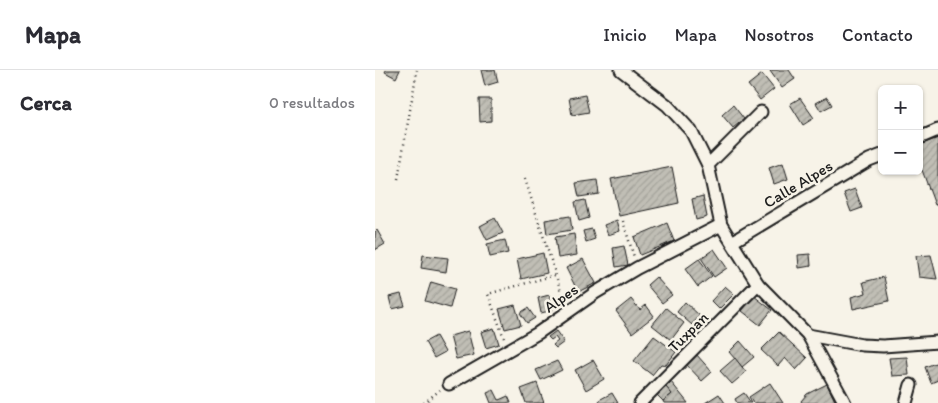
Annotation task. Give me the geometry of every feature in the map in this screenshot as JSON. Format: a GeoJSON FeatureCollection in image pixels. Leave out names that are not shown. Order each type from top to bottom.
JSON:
{"type":"FeatureCollection","features":[{"type":"Feature","properties":{"kind":"street"},"geometry":{"type":"LineString","coordinates":[[621,70],[667,105],[691,131],[708,165],[721,225],[758,284],[808,335],[845,403]]}},
{"type":"Feature","properties":{"kind":"street"},"geometry":{"type":"LineString","coordinates":[[708,165],[761,112]]}},
{"type":"Feature","properties":{"kind":"street"},"geometry":{"type":"LineString","coordinates":[[923,136],[938,130]]}},
{"type":"Feature","properties":{"kind":"street","name":"Calle Alpes"},"geometry":{"type":"LineString","coordinates":[[732,242],[861,165],[878,157]]}},
{"type":"Feature","properties":{"kind":"street","name":"Alpes"},"geometry":{"type":"LineString","coordinates":[[449,384],[509,351],[595,293],[637,268],[721,225]]}},
{"type":"Feature","properties":{"kind":"street","name":"Tuxpan"},"geometry":{"type":"LineString","coordinates":[[641,403],[758,284]]}},
{"type":"Feature","properties":{"kind":"street"},"geometry":{"type":"LineString","coordinates":[[808,335],[876,346],[938,342]]}},
{"type":"Feature","properties":{"kind":"street"},"geometry":{"type":"LineString","coordinates":[[906,403],[911,385]]}},
{"type":"Feature","properties":{"kind":"path"},"geometry":{"type":"LineString","coordinates":[[398,179],[417,70]]}},
{"type":"Feature","properties":{"kind":"path"},"geometry":{"type":"LineString","coordinates":[[525,179],[569,312]]}},
{"type":"Feature","properties":{"kind":"path"},"geometry":{"type":"LineString","coordinates":[[623,221],[637,268]]}},
{"type":"Feature","properties":{"kind":"path"},"geometry":{"type":"LineString","coordinates":[[509,351],[488,294],[555,274]]}},
{"type":"Feature","properties":{"kind":"path"},"geometry":{"type":"LineString","coordinates":[[424,403],[449,384]]}},
{"type":"Feature","properties":{"kind":"building"},"geometry":{"type":"Polygon","coordinates":[[[386,70],[400,70],[396,78],[385,72],[386,70]]]}},
{"type":"Feature","properties":{"kind":"building"},"geometry":{"type":"Polygon","coordinates":[[[481,70],[495,70],[498,82],[485,86],[481,70]]]}},
{"type":"Feature","properties":{"kind":"building"},"geometry":{"type":"Polygon","coordinates":[[[789,70],[795,79],[782,88],[770,71],[789,70]]]}},
{"type":"Feature","properties":{"kind":"building"},"geometry":{"type":"Polygon","coordinates":[[[762,74],[774,89],[760,100],[748,85],[762,74]]]}},
{"type":"Feature","properties":{"kind":"building"},"geometry":{"type":"Polygon","coordinates":[[[585,95],[589,112],[572,115],[569,98],[585,95]]]}},
{"type":"Feature","properties":{"kind":"building"},"geometry":{"type":"Polygon","coordinates":[[[827,97],[832,105],[821,111],[816,103],[827,97]]]}},
{"type":"Feature","properties":{"kind":"building"},"geometry":{"type":"Polygon","coordinates":[[[800,98],[814,118],[803,125],[790,104],[800,98]]]}},
{"type":"Feature","properties":{"kind":"building"},"geometry":{"type":"Polygon","coordinates":[[[479,99],[491,99],[491,121],[480,122],[479,99]]]}},
{"type":"Feature","properties":{"kind":"building"},"geometry":{"type":"Polygon","coordinates":[[[733,105],[744,119],[733,128],[722,115],[733,105]]]}},
{"type":"Feature","properties":{"kind":"building"},"geometry":{"type":"Polygon","coordinates":[[[938,138],[938,204],[935,205],[923,173],[923,144],[938,138]]]}},
{"type":"Feature","properties":{"kind":"building"},"geometry":{"type":"Polygon","coordinates":[[[783,163],[788,179],[774,184],[769,168],[783,163]]]}},
{"type":"Feature","properties":{"kind":"building"},"geometry":{"type":"Polygon","coordinates":[[[672,167],[679,203],[619,216],[611,179],[672,167]]]}},
{"type":"Feature","properties":{"kind":"building"},"geometry":{"type":"Polygon","coordinates":[[[597,180],[599,194],[579,197],[576,183],[597,180]]]}},
{"type":"Feature","properties":{"kind":"building"},"geometry":{"type":"Polygon","coordinates":[[[855,189],[862,208],[851,212],[844,193],[855,189]]]}},
{"type":"Feature","properties":{"kind":"building"},"geometry":{"type":"Polygon","coordinates":[[[703,196],[707,217],[696,220],[692,199],[703,196]]]}},
{"type":"Feature","properties":{"kind":"building"},"geometry":{"type":"Polygon","coordinates":[[[585,200],[589,218],[579,221],[575,202],[585,200]]]}},
{"type":"Feature","properties":{"kind":"building"},"geometry":{"type":"Polygon","coordinates":[[[570,216],[572,230],[547,234],[545,220],[570,216]]]}},
{"type":"Feature","properties":{"kind":"building"},"geometry":{"type":"Polygon","coordinates":[[[495,218],[503,233],[487,240],[480,226],[495,218]]]}},
{"type":"Feature","properties":{"kind":"building"},"geometry":{"type":"Polygon","coordinates":[[[617,220],[620,231],[608,235],[604,225],[617,220]]]}},
{"type":"Feature","properties":{"kind":"building"},"geometry":{"type":"Polygon","coordinates":[[[667,223],[674,241],[640,255],[634,237],[667,223]]]}},
{"type":"Feature","properties":{"kind":"building"},"geometry":{"type":"Polygon","coordinates":[[[592,229],[595,239],[586,242],[583,231],[592,229]]]}},
{"type":"Feature","properties":{"kind":"building"},"geometry":{"type":"Polygon","coordinates":[[[377,230],[385,244],[375,250],[375,232],[377,230]]]}},
{"type":"Feature","properties":{"kind":"building"},"geometry":{"type":"Polygon","coordinates":[[[574,234],[577,255],[558,258],[555,237],[574,234]]]}},
{"type":"Feature","properties":{"kind":"building"},"geometry":{"type":"Polygon","coordinates":[[[505,240],[508,253],[490,257],[487,244],[505,240]]]}},
{"type":"Feature","properties":{"kind":"building"},"geometry":{"type":"Polygon","coordinates":[[[624,246],[628,265],[616,267],[613,248],[624,246]]]}},
{"type":"Feature","properties":{"kind":"building"},"geometry":{"type":"Polygon","coordinates":[[[714,249],[727,268],[714,277],[701,258],[714,249]]]}},
{"type":"Feature","properties":{"kind":"building"},"geometry":{"type":"Polygon","coordinates":[[[543,253],[547,273],[521,279],[517,259],[543,253]]]}},
{"type":"Feature","properties":{"kind":"building"},"geometry":{"type":"Polygon","coordinates":[[[810,254],[811,266],[799,268],[798,255],[810,254]]]}},
{"type":"Feature","properties":{"kind":"building"},"geometry":{"type":"Polygon","coordinates":[[[423,255],[448,258],[446,272],[421,268],[423,255]]]}},
{"type":"Feature","properties":{"kind":"building"},"geometry":{"type":"Polygon","coordinates":[[[931,255],[937,279],[919,277],[916,256],[931,255]]]}},
{"type":"Feature","properties":{"kind":"building"},"geometry":{"type":"Polygon","coordinates":[[[583,259],[596,283],[578,292],[566,268],[583,259]]]}},
{"type":"Feature","properties":{"kind":"building"},"geometry":{"type":"Polygon","coordinates":[[[699,259],[712,276],[698,287],[685,269],[699,259]]]}},
{"type":"Feature","properties":{"kind":"building"},"geometry":{"type":"Polygon","coordinates":[[[656,277],[672,295],[662,303],[647,285],[656,277]]]}},
{"type":"Feature","properties":{"kind":"building"},"geometry":{"type":"Polygon","coordinates":[[[884,277],[889,301],[853,309],[851,297],[866,293],[863,282],[884,277]]]}},
{"type":"Feature","properties":{"kind":"building"},"geometry":{"type":"Polygon","coordinates":[[[431,282],[455,289],[450,308],[425,301],[431,282]]]}},
{"type":"Feature","properties":{"kind":"building"},"geometry":{"type":"Polygon","coordinates":[[[725,286],[734,294],[719,309],[711,301],[725,286]]]}},
{"type":"Feature","properties":{"kind":"building"},"geometry":{"type":"Polygon","coordinates":[[[401,294],[405,306],[392,309],[389,297],[401,294]]]}},
{"type":"Feature","properties":{"kind":"building"},"geometry":{"type":"Polygon","coordinates":[[[549,295],[553,310],[541,313],[538,298],[549,295]]]}},
{"type":"Feature","properties":{"kind":"building"},"geometry":{"type":"Polygon","coordinates":[[[754,296],[772,310],[760,325],[742,311],[754,296]]]}},
{"type":"Feature","properties":{"kind":"building"},"geometry":{"type":"Polygon","coordinates":[[[631,299],[640,310],[646,305],[654,316],[632,333],[616,311],[631,299]]]}},
{"type":"Feature","properties":{"kind":"building"},"geometry":{"type":"Polygon","coordinates":[[[685,302],[700,316],[692,325],[677,312],[685,302]]]}},
{"type":"Feature","properties":{"kind":"building"},"geometry":{"type":"Polygon","coordinates":[[[515,305],[521,325],[505,329],[499,309],[515,305]]]}},
{"type":"Feature","properties":{"kind":"building"},"geometry":{"type":"Polygon","coordinates":[[[528,308],[535,318],[527,323],[520,313],[528,308]]]}},
{"type":"Feature","properties":{"kind":"building"},"geometry":{"type":"Polygon","coordinates":[[[666,308],[684,323],[671,340],[652,325],[666,308]]]}},
{"type":"Feature","properties":{"kind":"building"},"geometry":{"type":"Polygon","coordinates":[[[494,328],[499,344],[486,348],[481,332],[494,328]]]}},
{"type":"Feature","properties":{"kind":"building"},"geometry":{"type":"Polygon","coordinates":[[[468,331],[474,355],[456,359],[450,336],[468,331]]]}},
{"type":"Feature","properties":{"kind":"building"},"geometry":{"type":"Polygon","coordinates":[[[556,331],[564,342],[556,348],[553,345],[558,341],[555,337],[551,340],[548,337],[556,331]]]}},
{"type":"Feature","properties":{"kind":"building"},"geometry":{"type":"Polygon","coordinates":[[[779,332],[807,358],[796,370],[785,358],[778,366],[761,350],[779,332]]]}},
{"type":"Feature","properties":{"kind":"building"},"geometry":{"type":"Polygon","coordinates":[[[436,336],[445,352],[434,358],[425,342],[436,336]]]}},
{"type":"Feature","properties":{"kind":"building"},"geometry":{"type":"Polygon","coordinates":[[[654,336],[676,352],[666,365],[661,364],[652,375],[634,361],[654,336]]]}},
{"type":"Feature","properties":{"kind":"building"},"geometry":{"type":"Polygon","coordinates":[[[740,341],[754,357],[742,367],[729,352],[740,341]]]}},
{"type":"Feature","properties":{"kind":"building"},"geometry":{"type":"Polygon","coordinates":[[[696,354],[712,372],[702,381],[685,363],[696,354]]]}},
{"type":"Feature","properties":{"kind":"building"},"geometry":{"type":"Polygon","coordinates":[[[907,357],[909,375],[892,376],[889,358],[907,357]]]}},
{"type":"Feature","properties":{"kind":"building"},"geometry":{"type":"Polygon","coordinates":[[[735,358],[746,372],[732,384],[720,371],[735,358]]]}},
{"type":"Feature","properties":{"kind":"building"},"geometry":{"type":"Polygon","coordinates":[[[593,360],[604,379],[586,390],[575,370],[593,360]]]}},
{"type":"Feature","properties":{"kind":"building"},"geometry":{"type":"Polygon","coordinates":[[[557,361],[562,370],[541,380],[536,370],[557,361]]]}},
{"type":"Feature","properties":{"kind":"building"},"geometry":{"type":"Polygon","coordinates":[[[938,362],[938,380],[931,383],[925,367],[938,362]]]}},
{"type":"Feature","properties":{"kind":"building"},"geometry":{"type":"Polygon","coordinates":[[[671,382],[688,403],[664,403],[663,401],[672,394],[665,386],[671,382]]]}},
{"type":"Feature","properties":{"kind":"building"},"geometry":{"type":"Polygon","coordinates":[[[537,383],[544,403],[526,403],[521,389],[537,383]]]}},
{"type":"Feature","properties":{"kind":"building"},"geometry":{"type":"Polygon","coordinates":[[[770,383],[783,403],[753,403],[749,397],[770,383]]]}},
{"type":"Feature","properties":{"kind":"building"},"geometry":{"type":"Polygon","coordinates":[[[827,384],[836,403],[802,403],[801,401],[807,394],[827,384]]]}},
{"type":"Feature","properties":{"kind":"building"},"geometry":{"type":"Polygon","coordinates":[[[665,386],[672,394],[663,401],[656,394],[665,386]]]}},
{"type":"Feature","properties":{"kind":"building"},"geometry":{"type":"Polygon","coordinates":[[[494,390],[499,400],[508,396],[511,403],[491,403],[487,393],[494,390]]]}},
{"type":"Feature","properties":{"kind":"building"},"geometry":{"type":"Polygon","coordinates":[[[612,393],[618,403],[601,403],[599,400],[612,393]]]}},
{"type":"Feature","properties":{"kind":"building"},"geometry":{"type":"Polygon","coordinates":[[[744,393],[751,403],[737,403],[735,399],[744,393]]]}},
{"type":"Feature","properties":{"kind":"building"},"geometry":{"type":"Polygon","coordinates":[[[719,394],[725,403],[705,403],[719,394]]]}}]}
